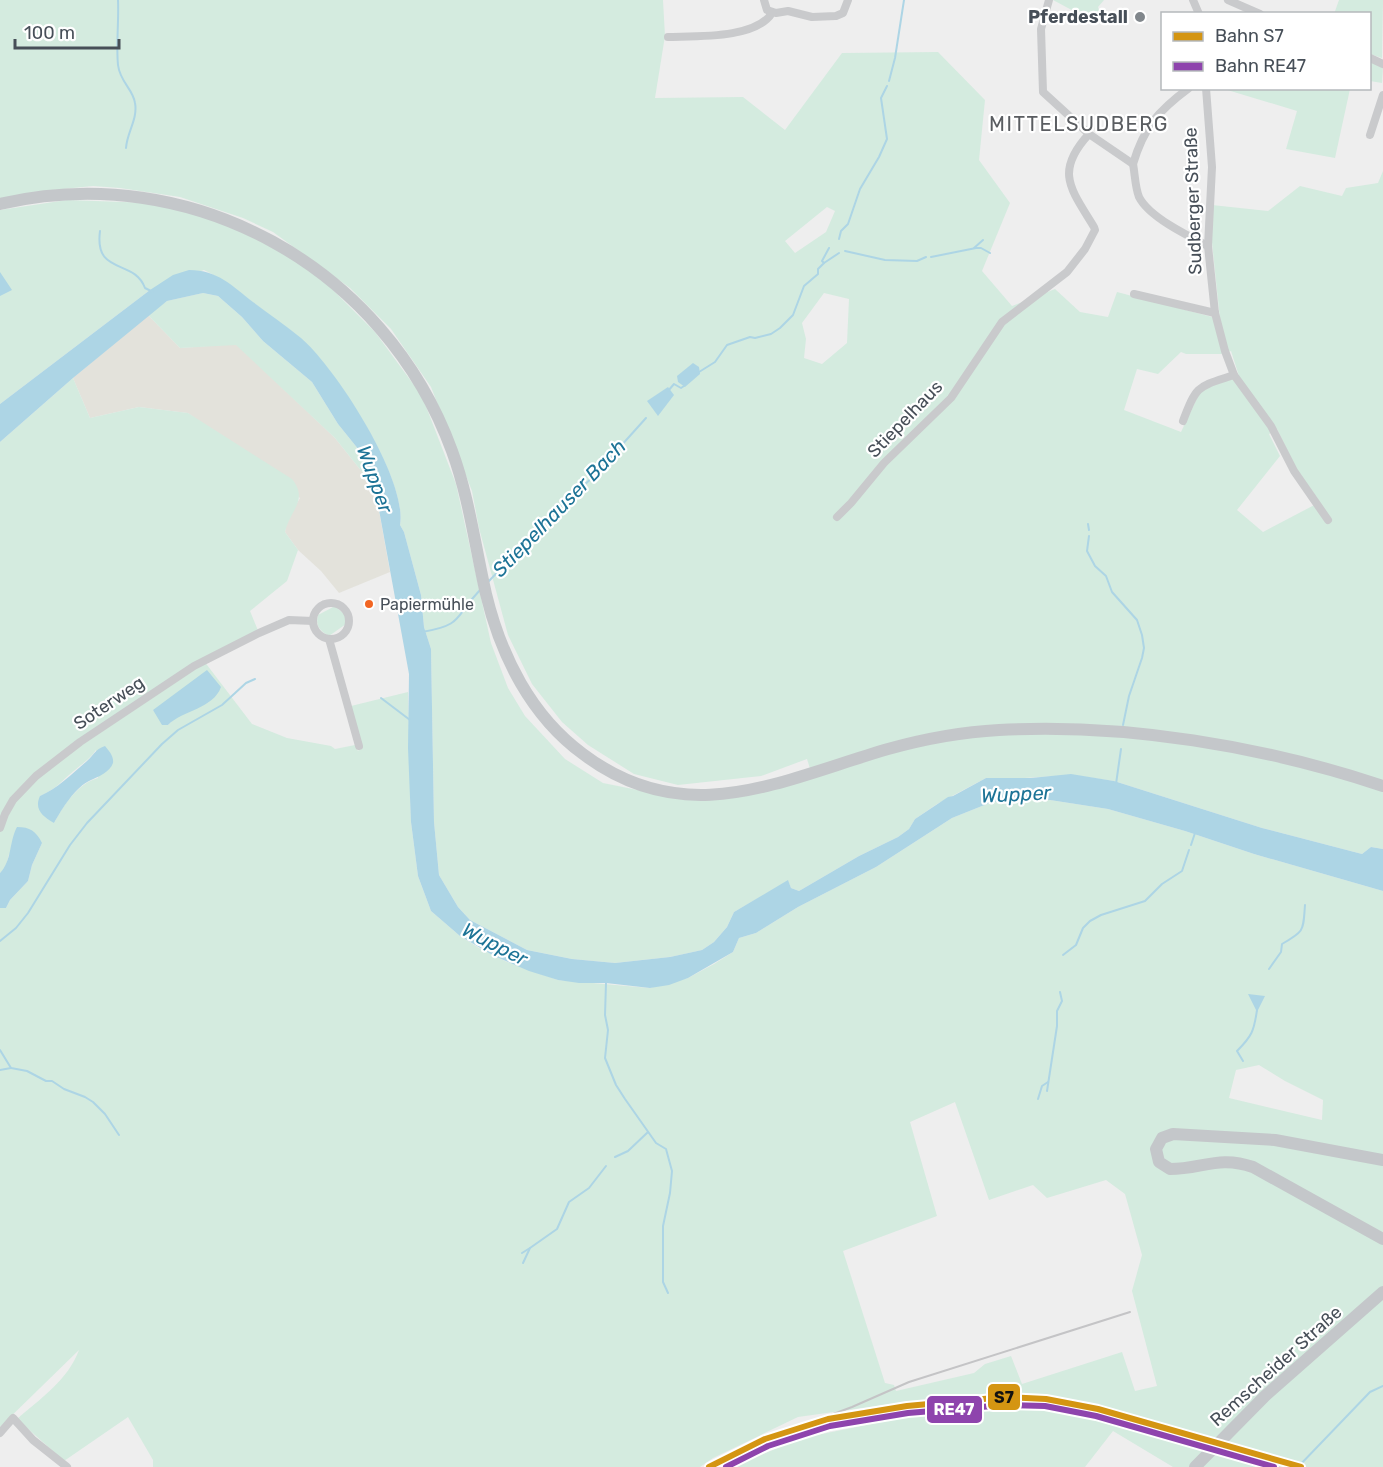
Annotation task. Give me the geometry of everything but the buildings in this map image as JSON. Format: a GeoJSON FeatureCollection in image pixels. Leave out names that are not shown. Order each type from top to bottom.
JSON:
{"type":"FeatureCollection","features":[{"type":"Feature","properties":{"kind":"main road"},"geometry":{"type":"LineString","coordinates":[[0,204],[39,196],[81,193],[129,195],[171,202],[208,212],[270,239],[310,264],[352,299],[401,356],[428,397],[453,454],[464,492],[486,596],[514,672],[529,697],[563,737],[588,758],[613,773],[642,785],[668,792],[706,795],[744,792],[799,778],[922,740],[981,731],[1045,729],[1133,734],[1212,745],[1303,763],[1383,786]]}},
{"type":"Feature","properties":{"kind":"main road"},"geometry":{"type":"LineString","coordinates":[[1383,1161],[1275,1140],[1184,1134],[1165,1137],[1157,1143],[1155,1152],[1160,1162],[1170,1169],[1222,1162],[1253,1167],[1383,1239]]}},
{"type":"Feature","properties":{"kind":"main road","name":"Remscheider Straße"},"geometry":{"type":"LineString","coordinates":[[1195,1467],[1259,1401],[1383,1293]]}},
{"type":"Feature","properties":{"kind":"street"},"geometry":{"type":"LineString","coordinates":[[764,0],[767,10],[772,13],[788,11],[812,17],[836,16],[843,13],[848,0]]}},
{"type":"Feature","properties":{"kind":"street"},"geometry":{"type":"LineString","coordinates":[[1049,0],[1041,29],[1043,92],[1089,134],[1132,164]]}},
{"type":"Feature","properties":{"kind":"street"},"geometry":{"type":"LineString","coordinates":[[1228,0],[1255,12]]}},
{"type":"Feature","properties":{"kind":"street"},"geometry":{"type":"LineString","coordinates":[[668,37],[742,32],[768,20],[772,13]]}},
{"type":"Feature","properties":{"kind":"street"},"geometry":{"type":"LineString","coordinates":[[1187,90],[1160,112],[1152,122],[1140,141],[1132,164],[1139,197],[1168,225],[1208,246]]}},
{"type":"Feature","properties":{"kind":"street","name":"Sudberger Straße"},"geometry":{"type":"LineString","coordinates":[[1206,90],[1212,167],[1208,246],[1215,313],[1225,351],[1234,375],[1271,426],[1293,471],[1328,520]]}},
{"type":"Feature","properties":{"kind":"street"},"geometry":{"type":"LineString","coordinates":[[1370,135],[1383,95]]}},
{"type":"Feature","properties":{"kind":"street","name":"Stiepelhaus"},"geometry":{"type":"LineString","coordinates":[[837,518],[884,463],[951,398],[1002,322],[1067,272],[1085,249],[1095,230],[1076,197],[1068,170],[1073,154],[1089,134]]}},
{"type":"Feature","properties":{"kind":"street"},"geometry":{"type":"LineString","coordinates":[[1134,294],[1215,313]]}},
{"type":"Feature","properties":{"kind":"street"},"geometry":{"type":"LineString","coordinates":[[1183,421],[1200,386],[1234,375]]}},
{"type":"Feature","properties":{"kind":"street"},"geometry":{"type":"LineString","coordinates":[[327,603],[344,607],[349,617],[348,628],[340,637],[329,639],[318,634],[313,621],[317,609],[327,603]]}},
{"type":"Feature","properties":{"kind":"street","name":"Soterweg"},"geometry":{"type":"LineString","coordinates":[[0,828],[5,814],[21,790],[80,742],[194,666],[259,633],[289,621],[313,621]]}},
{"type":"Feature","properties":{"kind":"street"},"geometry":{"type":"LineString","coordinates":[[329,639],[359,746]]}},
{"type":"Feature","properties":{"kind":"street"},"geometry":{"type":"LineString","coordinates":[[0,1433],[13,1418],[33,1440],[67,1467]]}},
{"type":"Feature","properties":{"kind":"shaded area"},"geometry":{"type":"Polygon","coordinates":[[[148,315],[180,348],[236,344],[335,438],[375,488],[390,572],[339,593],[321,571],[298,550],[285,532],[287,521],[300,498],[188,413],[139,407],[90,418],[73,378],[148,315]]]}},
{"type":"Feature","properties":{"kind":"green space"},"geometry":{"type":"Polygon","coordinates":[[[0,0],[663,0],[665,36],[655,98],[743,97],[785,130],[842,53],[938,52],[985,100],[979,160],[1010,203],[982,271],[1012,306],[1055,289],[1080,312],[1108,317],[1117,292],[1220,319],[1211,233],[1212,205],[1268,211],[1300,186],[1342,196],[1346,188],[1378,183],[1383,171],[1383,849],[1371,847],[1362,854],[1262,828],[1114,781],[1073,775],[994,780],[986,778],[937,804],[915,819],[909,829],[898,837],[859,856],[799,891],[791,888],[788,881],[734,912],[727,927],[714,942],[702,950],[670,957],[615,963],[572,959],[527,950],[470,920],[458,907],[439,875],[434,822],[431,649],[424,627],[421,595],[404,532],[400,525],[399,505],[393,481],[366,426],[332,374],[315,353],[293,332],[230,285],[204,270],[150,290],[0,404],[0,210],[67,200],[152,203],[194,213],[248,234],[291,257],[324,281],[375,332],[422,396],[456,484],[491,643],[508,688],[525,716],[565,759],[603,783],[668,796],[813,778],[807,759],[761,776],[678,785],[634,774],[588,745],[562,722],[532,684],[508,635],[479,528],[472,491],[431,387],[391,329],[350,288],[273,232],[243,218],[180,197],[120,188],[93,186],[33,192],[0,200],[0,0]],[[827,207],[785,241],[795,253],[826,232],[835,211],[827,207]],[[824,293],[802,323],[806,339],[804,358],[822,364],[847,343],[849,299],[824,293]],[[1231,351],[1221,354],[1181,352],[1158,374],[1137,369],[1124,410],[1181,432],[1201,390],[1239,376],[1231,351]],[[1277,429],[1269,434],[1280,456],[1237,510],[1263,532],[1320,502],[1296,468],[1277,429]]]}},
{"type":"Feature","properties":{"kind":"green space"},"geometry":{"type":"Polygon","coordinates":[[[1053,0],[1104,0],[1098,7],[1101,15],[1083,16],[1053,0]]]}},
{"type":"Feature","properties":{"kind":"green space"},"geometry":{"type":"Polygon","coordinates":[[[1339,0],[1383,0],[1382,58],[1371,54],[1371,12],[1335,12],[1339,0]]]}},
{"type":"Feature","properties":{"kind":"green space"},"geometry":{"type":"Polygon","coordinates":[[[1371,61],[1383,67],[1382,83],[1371,81],[1371,61]]]}},
{"type":"Feature","properties":{"kind":"green space"},"geometry":{"type":"Polygon","coordinates":[[[1227,90],[1350,90],[1335,158],[1286,149],[1297,111],[1227,90]]]}},
{"type":"Feature","properties":{"kind":"green space"},"geometry":{"type":"Polygon","coordinates":[[[203,293],[218,296],[242,317],[263,341],[312,382],[338,424],[359,450],[375,488],[335,438],[236,345],[180,348],[148,315],[167,301],[203,293]]]}},
{"type":"Feature","properties":{"kind":"green space"},"geometry":{"type":"Polygon","coordinates":[[[73,378],[90,418],[139,407],[188,413],[292,479],[297,486],[299,499],[285,532],[298,550],[287,581],[250,611],[259,633],[204,661],[252,724],[287,738],[331,746],[335,749],[355,745],[358,751],[361,747],[351,706],[408,692],[411,822],[418,876],[431,911],[460,936],[479,948],[507,962],[558,980],[650,988],[688,978],[733,952],[739,938],[756,933],[798,907],[876,867],[952,818],[992,802],[1020,799],[1050,800],[1108,809],[1383,891],[1383,1467],[1173,1467],[1113,1431],[1085,1467],[732,1467],[802,1438],[901,1418],[898,1403],[798,1417],[713,1458],[700,1467],[153,1467],[153,1460],[128,1417],[64,1461],[17,1419],[61,1380],[79,1350],[0,1427],[0,908],[6,908],[10,900],[28,881],[42,843],[9,854],[6,867],[0,873],[0,442],[73,378]],[[209,702],[153,710],[168,725],[175,718],[209,702]],[[96,750],[55,787],[40,796],[54,823],[78,790],[98,778],[96,750]],[[1259,1065],[1236,1070],[1229,1098],[1322,1120],[1323,1100],[1259,1065]],[[955,1102],[910,1122],[937,1216],[843,1251],[885,1383],[894,1385],[896,1391],[974,1373],[985,1364],[1011,1356],[1022,1384],[1122,1352],[1135,1391],[1157,1386],[1132,1291],[1142,1255],[1125,1194],[1106,1180],[1047,1198],[1033,1185],[989,1200],[955,1102]]]}},
{"type":"Feature","properties":{"kind":"green space"},"geometry":{"type":"Polygon","coordinates":[[[335,606],[345,615],[346,624],[329,636],[319,628],[318,615],[335,606]]]}},
{"type":"Feature","properties":{"kind":"water","name":"Wupper"},"geometry":{"type":"Polygon","coordinates":[[[189,270],[208,273],[224,280],[301,338],[332,373],[366,425],[381,453],[393,480],[399,505],[400,525],[404,532],[421,595],[424,627],[431,649],[434,822],[439,875],[458,907],[470,920],[527,950],[572,959],[615,963],[670,957],[702,950],[714,942],[727,927],[734,912],[788,880],[791,888],[799,891],[859,856],[898,837],[909,829],[915,819],[948,797],[986,778],[1031,778],[1071,774],[1114,781],[1262,828],[1362,854],[1371,847],[1383,849],[1383,891],[1108,809],[1050,800],[1020,799],[992,802],[952,818],[876,867],[798,907],[756,933],[739,938],[733,952],[688,978],[669,985],[650,988],[558,980],[494,956],[460,936],[431,911],[418,876],[411,822],[408,748],[409,674],[375,488],[359,450],[338,424],[312,382],[263,341],[242,317],[218,296],[203,293],[167,301],[73,378],[0,442],[0,404],[150,290],[173,275],[189,270]]]}},
{"type":"Feature","properties":{"kind":"water"},"geometry":{"type":"Polygon","coordinates":[[[0,272],[12,290],[0,296],[0,272]]]}},
{"type":"Feature","properties":{"kind":"water"},"geometry":{"type":"Polygon","coordinates":[[[693,363],[699,367],[700,374],[685,387],[678,382],[677,376],[693,363]]]}},
{"type":"Feature","properties":{"kind":"water"},"geometry":{"type":"Polygon","coordinates":[[[668,387],[674,395],[658,416],[647,401],[668,387]]]}},
{"type":"Feature","properties":{"kind":"water"},"geometry":{"type":"Polygon","coordinates":[[[207,670],[221,687],[217,694],[205,705],[168,725],[162,725],[153,710],[207,670]]]}},
{"type":"Feature","properties":{"kind":"water"},"geometry":{"type":"Polygon","coordinates":[[[105,746],[113,758],[109,769],[85,783],[70,799],[54,823],[46,818],[40,812],[38,805],[40,796],[59,785],[105,746]]]}},
{"type":"Feature","properties":{"kind":"water"},"geometry":{"type":"Polygon","coordinates":[[[17,827],[32,831],[42,843],[28,881],[10,900],[6,908],[0,908],[0,873],[7,863],[17,827]]]}},
{"type":"Feature","properties":{"kind":"water"},"geometry":{"type":"Polygon","coordinates":[[[1248,994],[1265,996],[1257,1012],[1248,994]]]}},
{"type":"Feature","properties":{"kind":"waterway"},"geometry":{"type":"LineString","coordinates":[[118,0],[118,65],[121,76],[134,98],[136,109],[126,148]]}},
{"type":"Feature","properties":{"kind":"waterway","name":"Stiepelhauser Bach"},"geometry":{"type":"LineString","coordinates":[[889,81],[904,0]]}},
{"type":"Feature","properties":{"kind":"waterway","name":"Stiepelhauser Bach"},"geometry":{"type":"LineString","coordinates":[[839,239],[841,231],[848,224],[860,189],[887,139],[881,98],[887,86]]}},
{"type":"Feature","properties":{"kind":"waterway"},"geometry":{"type":"LineString","coordinates":[[100,231],[103,255],[109,261],[132,273],[140,279],[145,288],[153,292]]}},
{"type":"Feature","properties":{"kind":"waterway"},"geometry":{"type":"LineString","coordinates":[[974,248],[983,240]]}},
{"type":"Feature","properties":{"kind":"waterway","name":"Stiepelhauser Bach"},"geometry":{"type":"LineString","coordinates":[[699,372],[715,362],[727,345],[750,337],[771,334],[780,328],[793,315],[804,286],[818,274],[818,269],[824,263],[822,261],[829,248]]}},
{"type":"Feature","properties":{"kind":"waterway"},"geometry":{"type":"LineString","coordinates":[[931,257],[976,248],[990,253]]}},
{"type":"Feature","properties":{"kind":"waterway"},"geometry":{"type":"LineString","coordinates":[[845,251],[885,260],[917,261],[926,257]]}},
{"type":"Feature","properties":{"kind":"waterway"},"geometry":{"type":"LineString","coordinates":[[824,263],[839,253]]}},
{"type":"Feature","properties":{"kind":"waterway","name":"Stiepelhauser Bach"},"geometry":{"type":"LineString","coordinates":[[668,391],[674,384],[681,388],[684,386]]}},
{"type":"Feature","properties":{"kind":"waterway","name":"Stiepelhauser Bach"},"geometry":{"type":"LineString","coordinates":[[488,582],[562,505],[593,477],[646,418]]}},
{"type":"Feature","properties":{"kind":"waterway"},"geometry":{"type":"LineString","coordinates":[[1088,524],[1089,530]]}},
{"type":"Feature","properties":{"kind":"waterway"},"geometry":{"type":"LineString","coordinates":[[1089,536],[1087,551],[1095,566],[1106,576],[1112,592],[1137,620],[1142,635],[1144,648],[1142,658],[1129,696],[1123,725]]}},
{"type":"Feature","properties":{"kind":"waterway","name":"Stiepelhauser Bach"},"geometry":{"type":"LineString","coordinates":[[422,632],[452,623],[480,590]]}},
{"type":"Feature","properties":{"kind":"waterway"},"geometry":{"type":"LineString","coordinates":[[0,941],[16,928],[28,913],[70,845],[87,823],[162,744],[178,730],[222,705],[246,683],[255,679]]}},
{"type":"Feature","properties":{"kind":"waterway"},"geometry":{"type":"LineString","coordinates":[[381,698],[410,720]]}},
{"type":"Feature","properties":{"kind":"waterway"},"geometry":{"type":"LineString","coordinates":[[1116,784],[1121,749]]}},
{"type":"Feature","properties":{"kind":"waterway"},"geometry":{"type":"LineString","coordinates":[[1191,845],[1195,833]]}},
{"type":"Feature","properties":{"kind":"waterway"},"geometry":{"type":"LineString","coordinates":[[1063,955],[1076,945],[1083,928],[1090,921],[1101,915],[1145,901],[1162,884],[1182,871],[1189,850]]}},
{"type":"Feature","properties":{"kind":"waterway"},"geometry":{"type":"LineString","coordinates":[[1269,969],[1281,952],[1282,944],[1299,933],[1304,920],[1305,905]]}},
{"type":"Feature","properties":{"kind":"waterway"},"geometry":{"type":"LineString","coordinates":[[606,983],[605,1015],[608,1030],[605,1058],[616,1085],[625,1099],[656,1143],[666,1149],[672,1171],[663,1226],[663,1282],[668,1293]]}},
{"type":"Feature","properties":{"kind":"waterway"},"geometry":{"type":"LineString","coordinates":[[1047,1091],[1057,1026],[1057,1011],[1062,1001],[1060,992]]}},
{"type":"Feature","properties":{"kind":"waterway"},"geometry":{"type":"LineString","coordinates":[[1243,1061],[1237,1051],[1252,1033],[1257,1010]]}},
{"type":"Feature","properties":{"kind":"waterway"},"geometry":{"type":"LineString","coordinates":[[0,1050],[11,1068],[27,1071],[46,1081],[52,1081],[93,1102],[105,1114],[119,1135]]}},
{"type":"Feature","properties":{"kind":"waterway"},"geometry":{"type":"LineString","coordinates":[[0,1070],[11,1068]]}},
{"type":"Feature","properties":{"kind":"waterway"},"geometry":{"type":"LineString","coordinates":[[1038,1099],[1042,1086],[1048,1082]]}},
{"type":"Feature","properties":{"kind":"waterway"},"geometry":{"type":"LineString","coordinates":[[615,1157],[628,1151],[648,1132]]}},
{"type":"Feature","properties":{"kind":"waterway"},"geometry":{"type":"LineString","coordinates":[[523,1263],[530,1248],[557,1229],[569,1202],[589,1188],[606,1166]]}},
{"type":"Feature","properties":{"kind":"waterway"},"geometry":{"type":"LineString","coordinates":[[522,1253],[530,1248]]}},
{"type":"Feature","properties":{"kind":"waterway"},"geometry":{"type":"LineString","coordinates":[[1298,1467],[1370,1392],[1383,1386]]}},
{"type":"Feature","properties":{"kind":"railway"},"geometry":{"type":"LineString","coordinates":[[801,1426],[909,1382],[1130,1312]]}},
{"type":"Feature","properties":{"kind":"rail line","name":"S7"},"geometry":{"type":"LineString","coordinates":[[709,1467],[765,1439],[828,1419],[907,1406],[1005,1397],[1046,1399],[1098,1409],[1301,1467]]}},
{"type":"Feature","properties":{"kind":"rail line","name":"RE47"},"geometry":{"type":"LineString","coordinates":[[726,1467],[768,1446],[830,1426],[908,1413],[1005,1405],[1045,1406],[1096,1416],[1274,1467]]}},
{"type":"Feature","properties":{"kind":"place","name":"Pferdestall"},"geometry":{"type":"Point","coordinates":[1140,17]}},
{"type":"Feature","properties":{"kind":"place","name":"Papiermühle"},"geometry":{"type":"Point","coordinates":[369,604]}},
{"type":"Feature","properties":{"kind":"district","name":"MITTELSUDBERG"},"geometry":{"type":"Point","coordinates":[1079,124]}}]}
